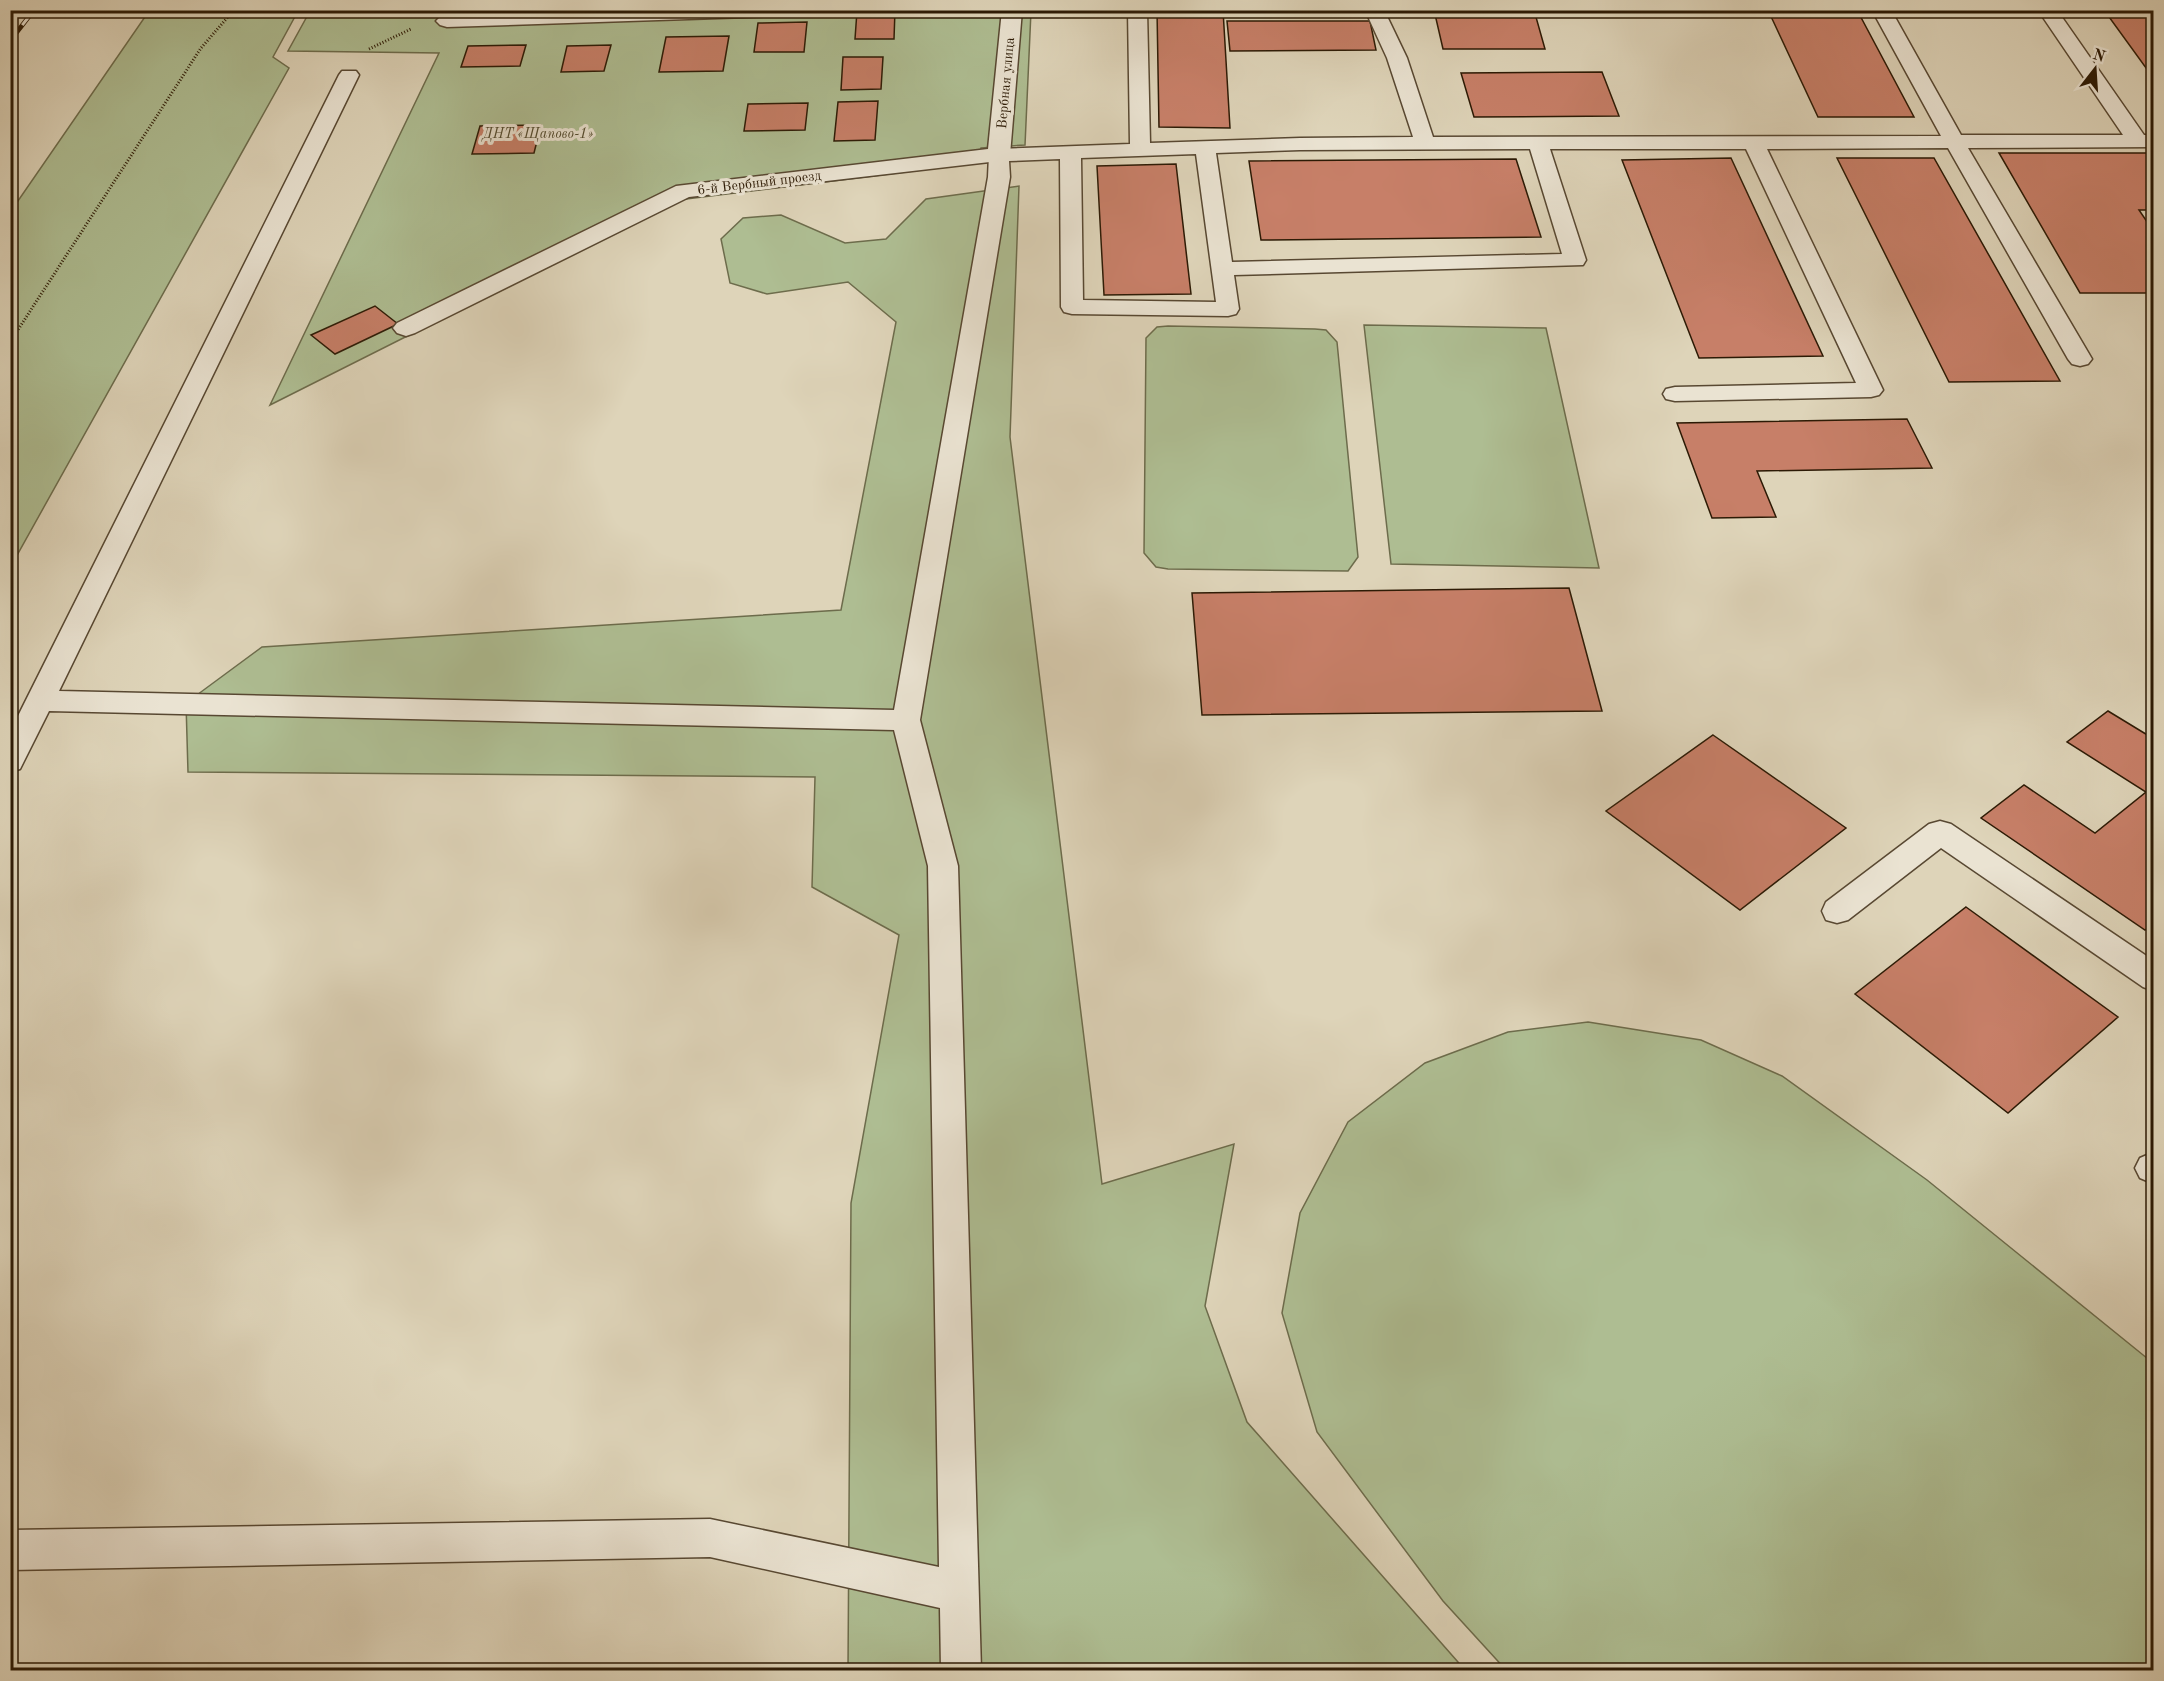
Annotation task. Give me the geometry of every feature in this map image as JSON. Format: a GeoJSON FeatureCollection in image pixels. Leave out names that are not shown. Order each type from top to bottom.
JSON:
{"type":"FeatureCollection","features":[{"type":"Feature","properties":{"kind":"street"},"geometry":{"type":"LineString","coordinates":[[447,21],[780,10]]}},
{"type":"Feature","properties":{"kind":"street","name":"Вербная улица"},"geometry":{"type":"LineString","coordinates":[[999,155],[1012,10]]}},
{"type":"Feature","properties":{"kind":"street","name":"6-й Вербный проезд"},"geometry":{"type":"LineString","coordinates":[[406,328],[684,191],[999,155]]}},
{"type":"Feature","properties":{"kind":"lane"},"geometry":{"type":"LineString","coordinates":[[1137,10],[1140,149]]}},
{"type":"Feature","properties":{"kind":"lane"},"geometry":{"type":"LineString","coordinates":[[1374,10],[1397,58],[1425,143]]}},
{"type":"Feature","properties":{"kind":"lane"},"geometry":{"type":"LineString","coordinates":[[1881,10],[2080,359]]}},
{"type":"Feature","properties":{"kind":"lane"},"geometry":{"type":"LineString","coordinates":[[2048,10],[2146,141]]}},
{"type":"Feature","properties":{"kind":"lane"},"geometry":{"type":"LineString","coordinates":[[10,762],[349,75]]}},
{"type":"Feature","properties":{"kind":"lane"},"geometry":{"type":"LineString","coordinates":[[961,1671],[943,866],[906,720],[999,177],[999,155],[1205,147],[1425,143],[2146,141]]}},
{"type":"Feature","properties":{"kind":"lane"},"geometry":{"type":"LineString","coordinates":[[1675,394],[1871,390],[1753,142]]}},
{"type":"Feature","properties":{"kind":"lane"},"geometry":{"type":"LineString","coordinates":[[1222,269],[1575,260],[1538,143]]}},
{"type":"Feature","properties":{"kind":"lane"},"geometry":{"type":"LineString","coordinates":[[1070,152],[1072,308],[1228,309],[1205,147]]}},
{"type":"Feature","properties":{"kind":"lane"},"geometry":{"type":"LineString","coordinates":[[41,701],[906,720]]}},
{"type":"Feature","properties":{"kind":"lane"},"geometry":{"type":"LineString","coordinates":[[1837,911],[1940,832],[2154,978]]}},
{"type":"Feature","properties":{"kind":"lane"},"geometry":{"type":"LineString","coordinates":[[10,1551],[710,1538],[960,1592]]}},
{"type":"Feature","properties":{"kind":"path"},"geometry":{"type":"LineString","coordinates":[[10,342],[201,48],[234,10]]}},
{"type":"Feature","properties":{"kind":"path"},"geometry":{"type":"LineString","coordinates":[[349,75],[356,60],[364,52],[406,30],[447,21]]}},
{"type":"Feature","properties":{"kind":"green space"},"geometry":{"type":"Polygon","coordinates":[[[149,11],[298,11],[273,57],[289,68],[11,566],[11,211],[149,11]]]}},
{"type":"Feature","properties":{"kind":"green space","name":"ДНТ «Щапово-1»"},"geometry":{"type":"Polygon","coordinates":[[[310,11],[1031,11],[1025,145],[981,148],[978,163],[678,200],[270,405],[439,53],[288,51],[310,11]]]}},
{"type":"Feature","properties":{"kind":"green space"},"geometry":{"type":"Polygon","coordinates":[[[1019,186],[1010,437],[1102,1184],[1234,1144],[1205,1306],[1247,1422],[1465,1670],[848,1670],[851,1203],[899,935],[812,887],[815,777],[188,772],[186,703],[262,647],[841,610],[896,322],[848,282],[767,294],[730,283],[721,239],[743,218],[781,215],[845,243],[886,239],[926,199],[1019,186]]]}},
{"type":"Feature","properties":{"kind":"green space"},"geometry":{"type":"Polygon","coordinates":[[[1364,325],[1546,328],[1599,568],[1391,564],[1364,325]]]}},
{"type":"Feature","properties":{"kind":"green space"},"geometry":{"type":"Polygon","coordinates":[[[1157,327],[1326,330],[1337,342],[1358,557],[1348,571],[1168,569],[1156,567],[1144,553],[1146,338],[1157,327]]]}},
{"type":"Feature","properties":{"kind":"green space"},"geometry":{"type":"Polygon","coordinates":[[[1588,1022],[1701,1040],[1782,1076],[1927,1180],[2153,1363],[2153,1670],[1506,1670],[1443,1601],[1317,1432],[1282,1313],[1300,1213],[1348,1122],[1425,1063],[1508,1032],[1588,1022]]]}},
{"type":"Feature","properties":{"kind":"building"},"geometry":{"type":"Polygon","coordinates":[[[895,10],[894,39],[855,39],[857,11],[895,10]]]}},
{"type":"Feature","properties":{"kind":"building"},"geometry":{"type":"Polygon","coordinates":[[[1157,10],[1223,10],[1230,128],[1159,127],[1157,10]]]}},
{"type":"Feature","properties":{"kind":"building"},"geometry":{"type":"Polygon","coordinates":[[[1434,10],[1534,10],[1545,49],[1443,49],[1434,10]]]}},
{"type":"Feature","properties":{"kind":"building"},"geometry":{"type":"Polygon","coordinates":[[[1768,10],[1857,10],[1914,117],[1818,117],[1768,10]]]}},
{"type":"Feature","properties":{"kind":"building"},"geometry":{"type":"Polygon","coordinates":[[[2104,10],[2154,10],[2154,79],[2104,10]]]}},
{"type":"Feature","properties":{"kind":"building"},"geometry":{"type":"Polygon","coordinates":[[[1227,21],[1370,21],[1376,50],[1230,51],[1227,21]]]}},
{"type":"Feature","properties":{"kind":"building"},"geometry":{"type":"Polygon","coordinates":[[[807,22],[804,52],[754,52],[758,23],[807,22]]]}},
{"type":"Feature","properties":{"kind":"building"},"geometry":{"type":"Polygon","coordinates":[[[729,36],[723,71],[659,72],[666,37],[729,36]]]}},
{"type":"Feature","properties":{"kind":"building"},"geometry":{"type":"Polygon","coordinates":[[[526,45],[520,66],[461,67],[468,46],[526,45]]]}},
{"type":"Feature","properties":{"kind":"building"},"geometry":{"type":"Polygon","coordinates":[[[611,45],[604,71],[561,72],[567,46],[611,45]]]}},
{"type":"Feature","properties":{"kind":"building"},"geometry":{"type":"Polygon","coordinates":[[[843,57],[883,57],[881,89],[841,90],[843,57]]]}},
{"type":"Feature","properties":{"kind":"building"},"geometry":{"type":"Polygon","coordinates":[[[1602,72],[1619,116],[1474,117],[1461,73],[1602,72]]]}},
{"type":"Feature","properties":{"kind":"building"},"geometry":{"type":"Polygon","coordinates":[[[878,101],[875,140],[834,141],[838,102],[878,101]]]}},
{"type":"Feature","properties":{"kind":"building"},"geometry":{"type":"Polygon","coordinates":[[[808,103],[805,130],[744,131],[748,104],[808,103]]]}},
{"type":"Feature","properties":{"kind":"building"},"geometry":{"type":"Polygon","coordinates":[[[541,125],[534,153],[472,154],[480,126],[541,125]]]}},
{"type":"Feature","properties":{"kind":"building"},"geometry":{"type":"Polygon","coordinates":[[[1999,153],[2154,153],[2154,210],[2139,210],[2154,232],[2154,293],[2080,293],[1999,153]]]}},
{"type":"Feature","properties":{"kind":"building"},"geometry":{"type":"Polygon","coordinates":[[[1731,158],[1823,356],[1699,358],[1622,160],[1731,158]]]}},
{"type":"Feature","properties":{"kind":"building"},"geometry":{"type":"Polygon","coordinates":[[[1837,158],[1934,158],[2060,381],[1949,382],[1837,158]]]}},
{"type":"Feature","properties":{"kind":"building"},"geometry":{"type":"Polygon","coordinates":[[[1516,159],[1541,237],[1261,240],[1249,161],[1516,159]]]}},
{"type":"Feature","properties":{"kind":"building"},"geometry":{"type":"Polygon","coordinates":[[[1176,164],[1191,294],[1104,295],[1097,166],[1176,164]]]}},
{"type":"Feature","properties":{"kind":"building"},"geometry":{"type":"Polygon","coordinates":[[[375,306],[398,324],[335,354],[311,335],[375,306]]]}},
{"type":"Feature","properties":{"kind":"building"},"geometry":{"type":"Polygon","coordinates":[[[1907,419],[1932,468],[1757,471],[1776,517],[1712,518],[1677,423],[1907,419]]]}},
{"type":"Feature","properties":{"kind":"building"},"geometry":{"type":"Polygon","coordinates":[[[1569,588],[1602,711],[1202,715],[1192,593],[1569,588]]]}},
{"type":"Feature","properties":{"kind":"building"},"geometry":{"type":"Polygon","coordinates":[[[2108,711],[2154,739],[2154,923],[2145,930],[1981,818],[2024,785],[2095,833],[2146,792],[2067,742],[2108,711]]]}},
{"type":"Feature","properties":{"kind":"building"},"geometry":{"type":"Polygon","coordinates":[[[1713,735],[1846,828],[1740,910],[1606,811],[1713,735]]]}},
{"type":"Feature","properties":{"kind":"building"},"geometry":{"type":"Polygon","coordinates":[[[1966,907],[2118,1017],[2008,1113],[1855,994],[1966,907]]]}},
{"type":"Feature","properties":{"kind":"railway"},"geometry":{"type":"LineString","coordinates":[[10,41],[34,10]]}}]}
